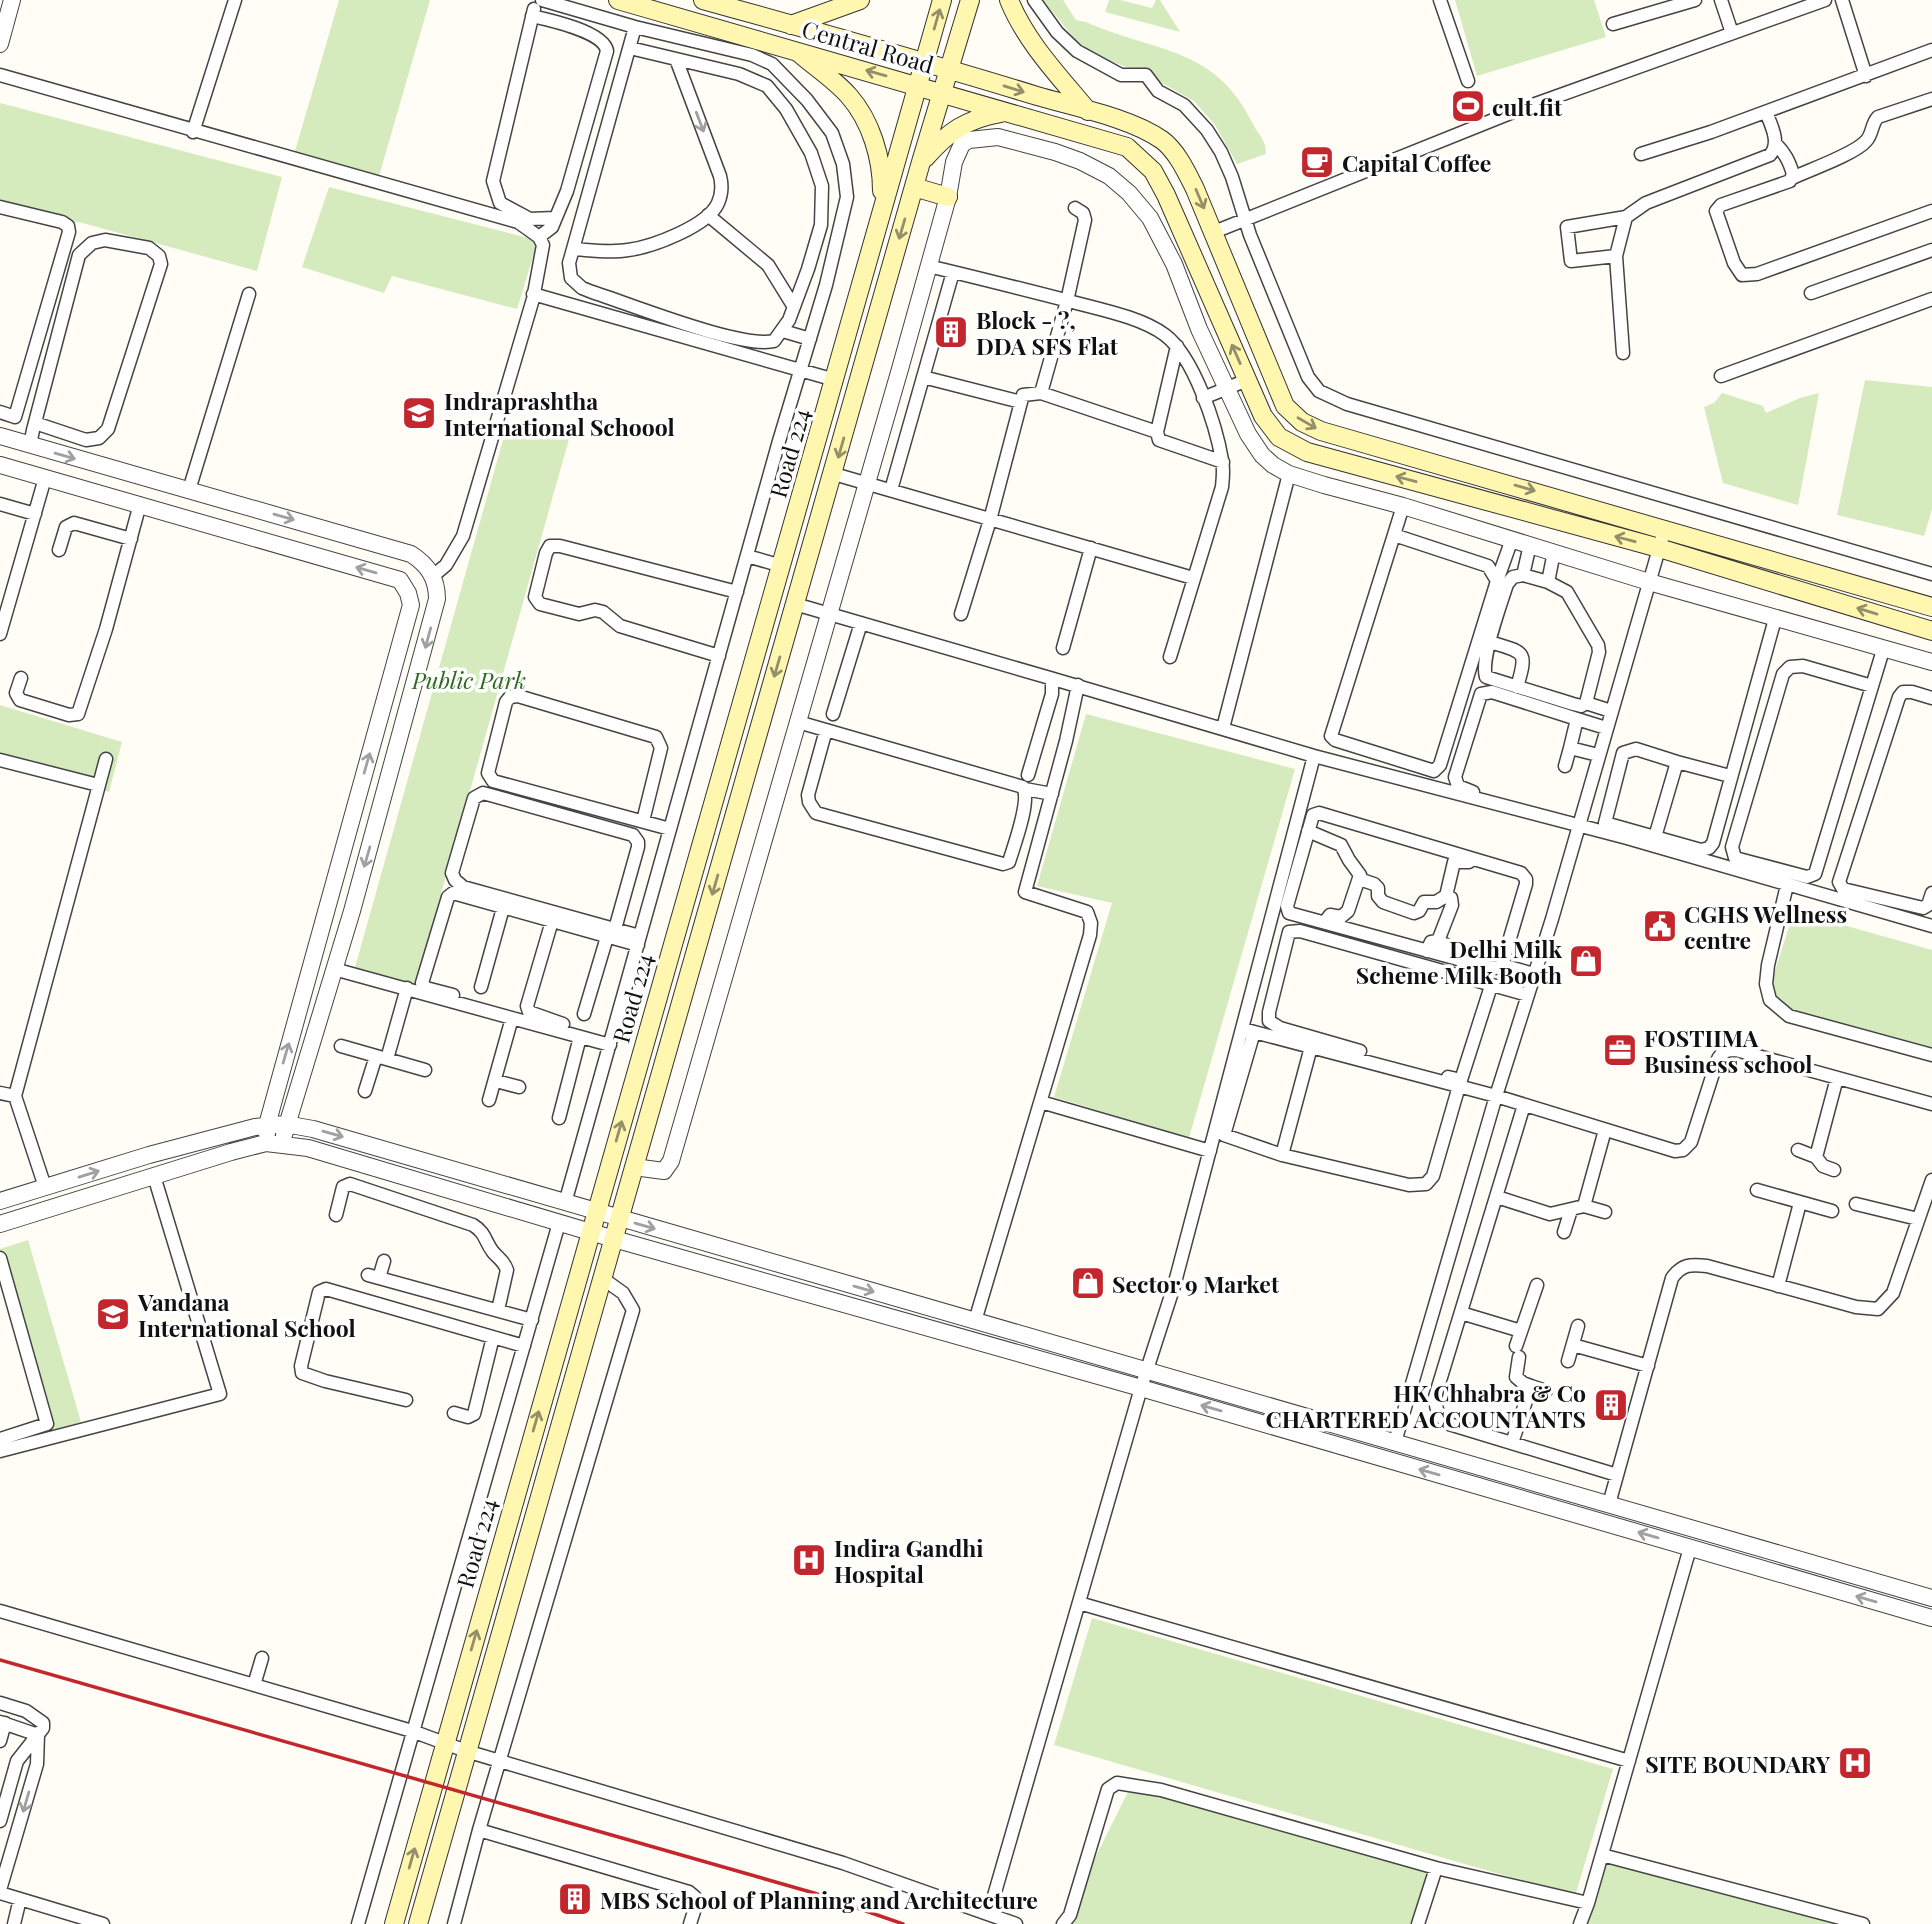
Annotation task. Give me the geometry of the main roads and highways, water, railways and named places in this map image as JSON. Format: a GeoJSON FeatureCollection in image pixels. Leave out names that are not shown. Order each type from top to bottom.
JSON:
{"type":"FeatureCollection","features":[{"type":"Feature","properties":{"kind":"main road","name":"Central Road"},"geometry":{"type":"LineString","coordinates":[[618,0],[1127,147],[1153,171],[1166,195],[1263,416],[1279,437],[1307,452],[1659,548],[1932,631]]}},
{"type":"Feature","properties":{"kind":"main road","name":"Central Road"},"geometry":{"type":"LineString","coordinates":[[704,0],[1088,111],[1135,126],[1164,141],[1183,165],[1195,188],[1285,406],[1302,422],[1321,431],[1932,607]]}},
{"type":"Feature","properties":{"kind":"main road"},"geometry":{"type":"LineString","coordinates":[[791,25],[860,0]]}},
{"type":"Feature","properties":{"kind":"main road","name":"Road 224"},"geometry":{"type":"LineString","coordinates":[[394,1924],[943,0]]}},
{"type":"Feature","properties":{"kind":"main road"},"geometry":{"type":"LineString","coordinates":[[418,1924],[921,162],[970,0]]}},
{"type":"Feature","properties":{"kind":"main road"},"geometry":{"type":"LineString","coordinates":[[1009,0],[1017,21],[1048,64],[1088,111]]}},
{"type":"Feature","properties":{"kind":"main road"},"geometry":{"type":"LineString","coordinates":[[794,50],[849,96],[867,124],[882,169],[882,208]]}},
{"type":"Feature","properties":{"kind":"main road"},"geometry":{"type":"LineString","coordinates":[[921,162],[952,131],[975,118],[1008,112]]}},
{"type":"Feature","properties":{"kind":"main road"},"geometry":{"type":"LineString","coordinates":[[914,187],[948,197]]}},
{"type":"Feature","properties":{"kind":"railway"},"geometry":{"type":"LineString","coordinates":[[0,1660],[814,1893],[903,1924]]}},
{"type":"Feature","properties":{"kind":"place","name":"cult.fit"},"geometry":{"type":"Point","coordinates":[1468,106]}},
{"type":"Feature","properties":{"kind":"place","name":"Capital Coffee"},"geometry":{"type":"Point","coordinates":[1317,162]}},
{"type":"Feature","properties":{"kind":"place","name":"Block - ?, DDA SFS Flat"},"geometry":{"type":"Point","coordinates":[951,332]}},
{"type":"Feature","properties":{"kind":"place","name":"Indraprashtha International Schoool"},"geometry":{"type":"Point","coordinates":[419,413]}},
{"type":"Feature","properties":{"kind":"place","name":"CGHS Wellness centre"},"geometry":{"type":"Point","coordinates":[1660,926]}},
{"type":"Feature","properties":{"kind":"place","name":"Delhi Milk Scheme Milk Booth"},"geometry":{"type":"Point","coordinates":[1586,961]}},
{"type":"Feature","properties":{"kind":"place","name":"FOSTIIMA Business school"},"geometry":{"type":"Point","coordinates":[1620,1050]}},
{"type":"Feature","properties":{"kind":"place","name":"Sector 9 Market"},"geometry":{"type":"Point","coordinates":[1088,1283]}},
{"type":"Feature","properties":{"kind":"place","name":"Vandana International School"},"geometry":{"type":"Point","coordinates":[113,1314]}},
{"type":"Feature","properties":{"kind":"place","name":"HK Chhabra & Co CHARTERED ACCOUNTANTS"},"geometry":{"type":"Point","coordinates":[1611,1405]}},
{"type":"Feature","properties":{"kind":"place","name":"Indira Gandhi Hospital"},"geometry":{"type":"Point","coordinates":[809,1560]}},
{"type":"Feature","properties":{"kind":"place","name":"SITE BOUNDARY"},"geometry":{"type":"Point","coordinates":[1855,1763]}},
{"type":"Feature","properties":{"kind":"place","name":"MBS School of Planning and Architecture"},"geometry":{"type":"Point","coordinates":[575,1899]}},
{"type":"Feature","properties":{"kind":"park label","name":"Public Park"},"geometry":{"type":"Point","coordinates":[469,679]}}]}
